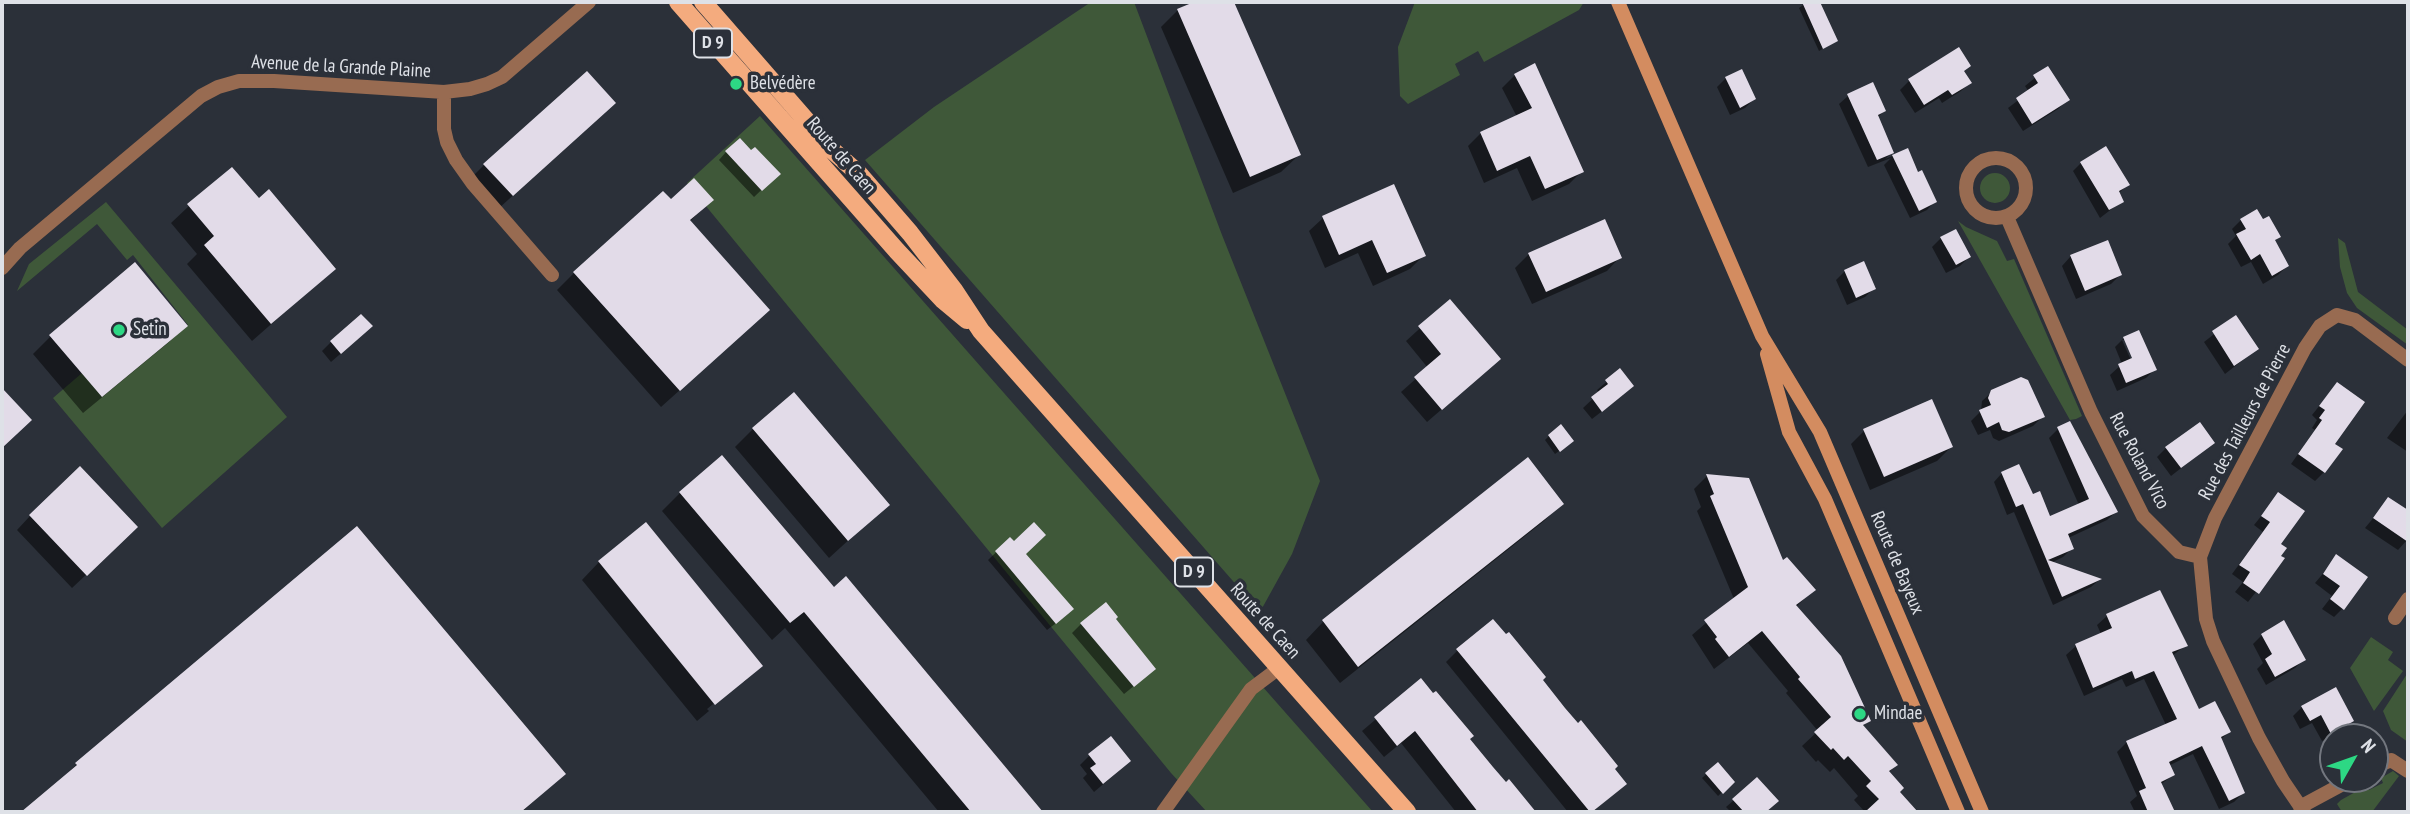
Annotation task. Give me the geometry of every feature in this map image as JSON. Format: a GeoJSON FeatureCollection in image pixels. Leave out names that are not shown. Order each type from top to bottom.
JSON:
{"type":"FeatureCollection","features":[{"type":"Feature","properties":{"kind":"main road","name":"Route de Caen"},"geometry":{"type":"LineString","coordinates":[[678,2],[897,251],[943,300],[981,331]]}},
{"type":"Feature","properties":{"kind":"main road","name":"Route de Caen"},"geometry":{"type":"LineString","coordinates":[[703,2],[832,150],[859,174],[910,233],[954,290],[981,331],[1407,812]]}},
{"type":"Feature","properties":{"kind":"main road","name":"Route de Bayeux"},"geometry":{"type":"LineString","coordinates":[[1618,2],[1762,336],[1789,432],[1825,499],[1958,812]]}},
{"type":"Feature","properties":{"kind":"main road","name":"Route de Bayeux"},"geometry":{"type":"LineString","coordinates":[[1762,336],[1820,432],[1982,812]]}},
{"type":"Feature","properties":{"kind":"street","name":"Avenue de la Grande Plaine"},"geometry":{"type":"LineString","coordinates":[[2,268],[20,247],[201,96],[218,87],[239,81],[274,81],[444,92],[487,84],[502,76],[589,2]]}},
{"type":"Feature","properties":{"kind":"street"},"geometry":{"type":"LineString","coordinates":[[444,92],[444,129],[456,160],[473,184],[552,275]]}},
{"type":"Feature","properties":{"kind":"street"},"geometry":{"type":"LineString","coordinates":[[2001,158],[2011,161],[2024,175],[2026,197],[2019,209],[2007,217],[1987,217],[1971,205],[1966,186],[1968,176],[1982,161],[2001,158]]}},
{"type":"Feature","properties":{"kind":"street","name":"Rue Roland Vico"},"geometry":{"type":"LineString","coordinates":[[2007,217],[2091,412],[2143,516],[2179,552],[2200,556]]}},
{"type":"Feature","properties":{"kind":"street","name":"Rue des Tailleurs de Pierre"},"geometry":{"type":"LineString","coordinates":[[2200,556],[2215,518],[2305,348],[2320,326],[2337,315],[2354,320],[2408,360]]}},
{"type":"Feature","properties":{"kind":"street"},"geometry":{"type":"LineString","coordinates":[[2200,556],[2203,600],[2213,641],[2259,738],[2302,810],[2329,793]]}},
{"type":"Feature","properties":{"kind":"street"},"geometry":{"type":"LineString","coordinates":[[2395,618],[2408,599]]}},
{"type":"Feature","properties":{"kind":"street"},"geometry":{"type":"LineString","coordinates":[[1163,812],[1251,689],[1279,668]]}},
{"type":"Feature","properties":{"kind":"street"},"geometry":{"type":"LineString","coordinates":[[2389,761],[2408,771]]}},
{"type":"Feature","properties":{"kind":"green space"},"geometry":{"type":"Polygon","coordinates":[[[1091,2],[1134,2],[1222,235],[1320,481],[1292,554],[1260,612],[865,160],[934,107],[1091,2]]]}},
{"type":"Feature","properties":{"kind":"green space"},"geometry":{"type":"Polygon","coordinates":[[[1415,2],[1584,2],[1579,10],[1484,62],[1478,51],[1455,64],[1460,75],[1408,104],[1400,96],[1398,47],[1415,2]]]}},
{"type":"Feature","properties":{"kind":"green space"},"geometry":{"type":"Polygon","coordinates":[[[760,116],[1373,812],[1207,812],[1171,773],[687,183],[760,116]]]}},
{"type":"Feature","properties":{"kind":"green space"},"geometry":{"type":"Polygon","coordinates":[[[1995,173],[2006,177],[2010,188],[2006,199],[1995,203],[1984,199],[1980,188],[1984,177],[1995,173]]]}},
{"type":"Feature","properties":{"kind":"green space"},"geometry":{"type":"Polygon","coordinates":[[[106,202],[287,417],[162,528],[53,398],[82,373],[188,325],[133,255],[127,260],[97,224],[17,291],[29,264],[106,202]]]}},
{"type":"Feature","properties":{"kind":"green space"},"geometry":{"type":"Polygon","coordinates":[[[1958,221],[1997,241],[2007,261],[2014,259],[2082,416],[2070,420],[1958,221]]]}},
{"type":"Feature","properties":{"kind":"green space"},"geometry":{"type":"Polygon","coordinates":[[[2338,238],[2345,243],[2358,292],[2408,330],[2408,345],[2357,308],[2347,293],[2340,267],[2338,238]]]}},
{"type":"Feature","properties":{"kind":"green space"},"geometry":{"type":"Polygon","coordinates":[[[2371,637],[2393,652],[2388,660],[2403,671],[2374,711],[2350,668],[2371,637]]]}},
{"type":"Feature","properties":{"kind":"green space"},"geometry":{"type":"Polygon","coordinates":[[[2407,674],[2408,742],[2391,730],[2383,711],[2407,674]]]}},
{"type":"Feature","properties":{"kind":"green space"},"geometry":{"type":"Polygon","coordinates":[[[2393,771],[2399,776],[2389,789],[2389,773],[2393,771]]]}},
{"type":"Feature","properties":{"kind":"green space"},"geometry":{"type":"Polygon","coordinates":[[[2354,793],[2386,793],[2372,812],[2342,812],[2337,804],[2354,793]]]}},
{"type":"Feature","properties":{"kind":"building"},"geometry":{"type":"Polygon","coordinates":[[[1194,2],[1234,2],[1301,155],[1250,177],[1177,9],[1194,2]]]}},
{"type":"Feature","properties":{"kind":"building"},"geometry":{"type":"Polygon","coordinates":[[[1802,2],[1820,2],[1838,41],[1823,49],[1802,2]]]}},
{"type":"Feature","properties":{"kind":"building"},"geometry":{"type":"Polygon","coordinates":[[[1959,47],[1971,66],[1964,71],[1972,83],[1952,95],[1948,90],[1924,105],[1908,79],[1959,47]]]}},
{"type":"Feature","properties":{"kind":"building"},"geometry":{"type":"Polygon","coordinates":[[[1535,63],[1584,172],[1545,189],[1530,156],[1497,171],[1480,132],[1532,108],[1514,74],[1535,63]]]}},
{"type":"Feature","properties":{"kind":"building"},"geometry":{"type":"Polygon","coordinates":[[[2048,66],[2070,100],[2032,124],[2016,98],[2038,83],[2033,75],[2048,66]]]}},
{"type":"Feature","properties":{"kind":"building"},"geometry":{"type":"Polygon","coordinates":[[[1742,69],[1756,99],[1740,108],[1725,77],[1742,69]]]}},
{"type":"Feature","properties":{"kind":"building"},"geometry":{"type":"Polygon","coordinates":[[[587,71],[616,103],[513,196],[483,164],[587,71]]]}},
{"type":"Feature","properties":{"kind":"building"},"geometry":{"type":"Polygon","coordinates":[[[1873,82],[1886,111],[1878,115],[1894,153],[1877,160],[1847,94],[1873,82]]]}},
{"type":"Feature","properties":{"kind":"building"},"geometry":{"type":"Polygon","coordinates":[[[740,138],[751,150],[755,147],[781,174],[762,191],[725,151],[740,138]]]}},
{"type":"Feature","properties":{"kind":"building"},"geometry":{"type":"Polygon","coordinates":[[[2106,146],[2130,185],[2119,191],[2124,202],[2109,210],[2080,162],[2106,146]]]}},
{"type":"Feature","properties":{"kind":"building"},"geometry":{"type":"Polygon","coordinates":[[[1908,148],[1918,172],[1922,170],[1937,202],[1919,211],[1892,155],[1908,148]]]}},
{"type":"Feature","properties":{"kind":"building"},"geometry":{"type":"Polygon","coordinates":[[[232,167],[259,198],[269,189],[336,269],[271,324],[204,245],[214,236],[187,204],[232,167]]]}},
{"type":"Feature","properties":{"kind":"building"},"geometry":{"type":"Polygon","coordinates":[[[694,178],[714,200],[690,220],[770,310],[680,391],[573,272],[663,191],[671,199],[694,178]]]}},
{"type":"Feature","properties":{"kind":"building"},"geometry":{"type":"Polygon","coordinates":[[[1394,184],[1426,256],[1387,273],[1372,240],[1339,255],[1322,216],[1394,184]]]}},
{"type":"Feature","properties":{"kind":"building"},"geometry":{"type":"Polygon","coordinates":[[[2257,209],[2263,219],[2269,216],[2281,237],[2275,240],[2289,266],[2272,276],[2260,254],[2251,260],[2236,234],[2246,229],[2240,219],[2257,209]]]}},
{"type":"Feature","properties":{"kind":"building"},"geometry":{"type":"Polygon","coordinates":[[[1605,219],[1622,258],[1546,292],[1528,253],[1605,219]]]}},
{"type":"Feature","properties":{"kind":"building"},"geometry":{"type":"Polygon","coordinates":[[[1956,229],[1971,257],[1956,265],[1940,237],[1956,229]]]}},
{"type":"Feature","properties":{"kind":"building"},"geometry":{"type":"Polygon","coordinates":[[[2108,240],[2122,275],[2085,291],[2070,255],[2108,240]]]}},
{"type":"Feature","properties":{"kind":"building"},"geometry":{"type":"Polygon","coordinates":[[[1864,261],[1876,289],[1856,298],[1844,270],[1864,261]]]}},
{"type":"Feature","properties":{"kind":"building","name":"Setin"},"geometry":{"type":"Polygon","coordinates":[[[135,262],[188,326],[102,397],[49,335],[135,262]]]}},
{"type":"Feature","properties":{"kind":"building"},"geometry":{"type":"Polygon","coordinates":[[[1450,299],[1501,359],[1442,410],[1414,377],[1441,354],[1418,326],[1450,299]]]}},
{"type":"Feature","properties":{"kind":"building"},"geometry":{"type":"Polygon","coordinates":[[[361,314],[373,326],[341,354],[330,341],[361,314]]]}},
{"type":"Feature","properties":{"kind":"building"},"geometry":{"type":"Polygon","coordinates":[[[2236,315],[2259,349],[2234,366],[2212,331],[2236,315]]]}},
{"type":"Feature","properties":{"kind":"building"},"geometry":{"type":"Polygon","coordinates":[[[2139,330],[2157,370],[2126,383],[2118,364],[2132,358],[2123,337],[2139,330]]]}},
{"type":"Feature","properties":{"kind":"building"},"geometry":{"type":"Polygon","coordinates":[[[1620,368],[1634,386],[1602,412],[1591,397],[1608,384],[1605,380],[1620,368]]]}},
{"type":"Feature","properties":{"kind":"building"},"geometry":{"type":"Polygon","coordinates":[[[2021,377],[2028,380],[2045,417],[2009,432],[2002,430],[1999,422],[1987,428],[1979,410],[1991,405],[1988,398],[1991,390],[2021,377]]]}},
{"type":"Feature","properties":{"kind":"building"},"geometry":{"type":"Polygon","coordinates":[[[2337,382],[2365,402],[2335,444],[2343,449],[2325,473],[2298,454],[2322,420],[2319,418],[2325,410],[2319,406],[2337,382]]]}},
{"type":"Feature","properties":{"kind":"building"},"geometry":{"type":"Polygon","coordinates":[[[2,388],[32,420],[2,448],[2,388]]]}},
{"type":"Feature","properties":{"kind":"building"},"geometry":{"type":"Polygon","coordinates":[[[794,392],[890,505],[848,541],[752,428],[794,392]]]}},
{"type":"Feature","properties":{"kind":"building"},"geometry":{"type":"Polygon","coordinates":[[[1932,399],[1953,447],[1884,477],[1863,429],[1932,399]]]}},
{"type":"Feature","properties":{"kind":"building"},"geometry":{"type":"Polygon","coordinates":[[[2070,421],[2118,512],[2068,534],[2074,549],[2048,560],[2102,579],[2062,597],[2023,504],[2016,507],[2001,472],[2019,464],[2033,494],[2040,491],[2050,516],[2089,499],[2057,427],[2070,421]]]}},
{"type":"Feature","properties":{"kind":"building"},"geometry":{"type":"Polygon","coordinates":[[[2200,422],[2215,443],[2181,468],[2165,447],[2200,422]]]}},
{"type":"Feature","properties":{"kind":"building"},"geometry":{"type":"Polygon","coordinates":[[[1561,424],[1574,441],[1560,452],[1548,435],[1561,424]]]}},
{"type":"Feature","properties":{"kind":"building"},"geometry":{"type":"Polygon","coordinates":[[[722,455],[834,587],[846,576],[1043,812],[971,812],[804,612],[790,623],[679,492],[722,455]]]}},
{"type":"Feature","properties":{"kind":"building"},"geometry":{"type":"Polygon","coordinates":[[[1528,457],[1564,504],[1358,667],[1322,620],[1528,457]]]}},
{"type":"Feature","properties":{"kind":"building"},"geometry":{"type":"Polygon","coordinates":[[[80,466],[138,527],[87,576],[29,515],[80,466]]]}},
{"type":"Feature","properties":{"kind":"building"},"geometry":{"type":"Polygon","coordinates":[[[1706,474],[1749,478],[1783,560],[1787,557],[1816,590],[1796,605],[1841,656],[1871,721],[1863,725],[1898,765],[1889,771],[1904,788],[1900,792],[1918,812],[1865,812],[1879,799],[1866,786],[1871,781],[1848,756],[1844,760],[1814,732],[1831,717],[1762,631],[1729,657],[1715,639],[1717,637],[1704,620],[1748,587],[1710,496],[1714,494],[1706,474]]]}},
{"type":"Feature","properties":{"kind":"building"},"geometry":{"type":"Polygon","coordinates":[[[2278,492],[2305,511],[2281,544],[2287,548],[2281,556],[2285,558],[2259,594],[2243,583],[2250,572],[2239,565],[2270,522],[2261,516],[2278,492]]]}},
{"type":"Feature","properties":{"kind":"building"},"geometry":{"type":"Polygon","coordinates":[[[2388,497],[2408,510],[2408,542],[2373,518],[2388,497]]]}},
{"type":"Feature","properties":{"kind":"building"},"geometry":{"type":"Polygon","coordinates":[[[646,522],[763,666],[715,705],[598,561],[646,522]]]}},
{"type":"Feature","properties":{"kind":"building"},"geometry":{"type":"Polygon","coordinates":[[[1034,522],[1046,535],[1026,554],[1074,609],[1056,624],[995,551],[1010,537],[1014,541],[1034,522]]]}},
{"type":"Feature","properties":{"kind":"building"},"geometry":{"type":"Polygon","coordinates":[[[357,526],[566,774],[521,812],[21,812],[77,765],[75,763],[357,526]]]}},
{"type":"Feature","properties":{"kind":"building"},"geometry":{"type":"Polygon","coordinates":[[[2336,554],[2368,577],[2344,610],[2330,599],[2340,586],[2323,574],[2336,554]]]}},
{"type":"Feature","properties":{"kind":"building"},"geometry":{"type":"Polygon","coordinates":[[[2160,590],[2188,646],[2172,652],[2199,709],[2215,701],[2231,732],[2221,737],[2245,793],[2229,801],[2202,746],[2169,762],[2175,775],[2161,782],[2175,812],[2148,812],[2139,791],[2146,788],[2126,741],[2177,719],[2154,671],[2135,679],[2132,671],[2093,688],[2075,644],[2112,628],[2106,614],[2160,590]]]}},
{"type":"Feature","properties":{"kind":"building"},"geometry":{"type":"Polygon","coordinates":[[[1106,602],[1118,617],[1116,619],[1156,669],[1134,687],[1080,623],[1106,602]]]}},
{"type":"Feature","properties":{"kind":"building"},"geometry":{"type":"Polygon","coordinates":[[[1493,619],[1506,634],[1509,632],[1546,677],[1543,680],[1565,708],[1578,723],[1581,720],[1618,766],[1615,769],[1627,784],[1592,812],[1456,649],[1493,619]]]}},
{"type":"Feature","properties":{"kind":"building"},"geometry":{"type":"Polygon","coordinates":[[[2284,620],[2306,660],[2275,677],[2265,659],[2272,654],[2261,634],[2284,620]]]}},
{"type":"Feature","properties":{"kind":"building"},"geometry":{"type":"Polygon","coordinates":[[[1421,678],[1433,693],[1436,691],[1474,736],[1470,739],[1493,767],[1506,782],[1509,779],[1536,812],[1478,812],[1415,731],[1397,746],[1374,717],[1421,678]]]}},
{"type":"Feature","properties":{"kind":"building"},"geometry":{"type":"Polygon","coordinates":[[[2336,687],[2354,721],[2325,723],[2321,715],[2310,721],[2301,706],[2336,687]]]}},
{"type":"Feature","properties":{"kind":"building"},"geometry":{"type":"Polygon","coordinates":[[[1111,736],[1131,761],[1103,784],[1090,768],[1096,764],[1088,754],[1111,736]]]}},
{"type":"Feature","properties":{"kind":"building"},"geometry":{"type":"Polygon","coordinates":[[[1718,762],[1735,782],[1723,794],[1705,773],[1718,762]]]}},
{"type":"Feature","properties":{"kind":"building"},"geometry":{"type":"Polygon","coordinates":[[[1757,777],[1779,801],[1766,812],[1744,812],[1732,799],[1757,777]]]}},
{"type":"Feature","properties":{"kind":"place","name":"Belvédère"},"geometry":{"type":"Point","coordinates":[736,84]}},
{"type":"Feature","properties":{"kind":"place","name":"Setin"},"geometry":{"type":"Point","coordinates":[119,330]}},
{"type":"Feature","properties":{"kind":"place","name":"Mindae"},"geometry":{"type":"Point","coordinates":[1860,714]}}]}
